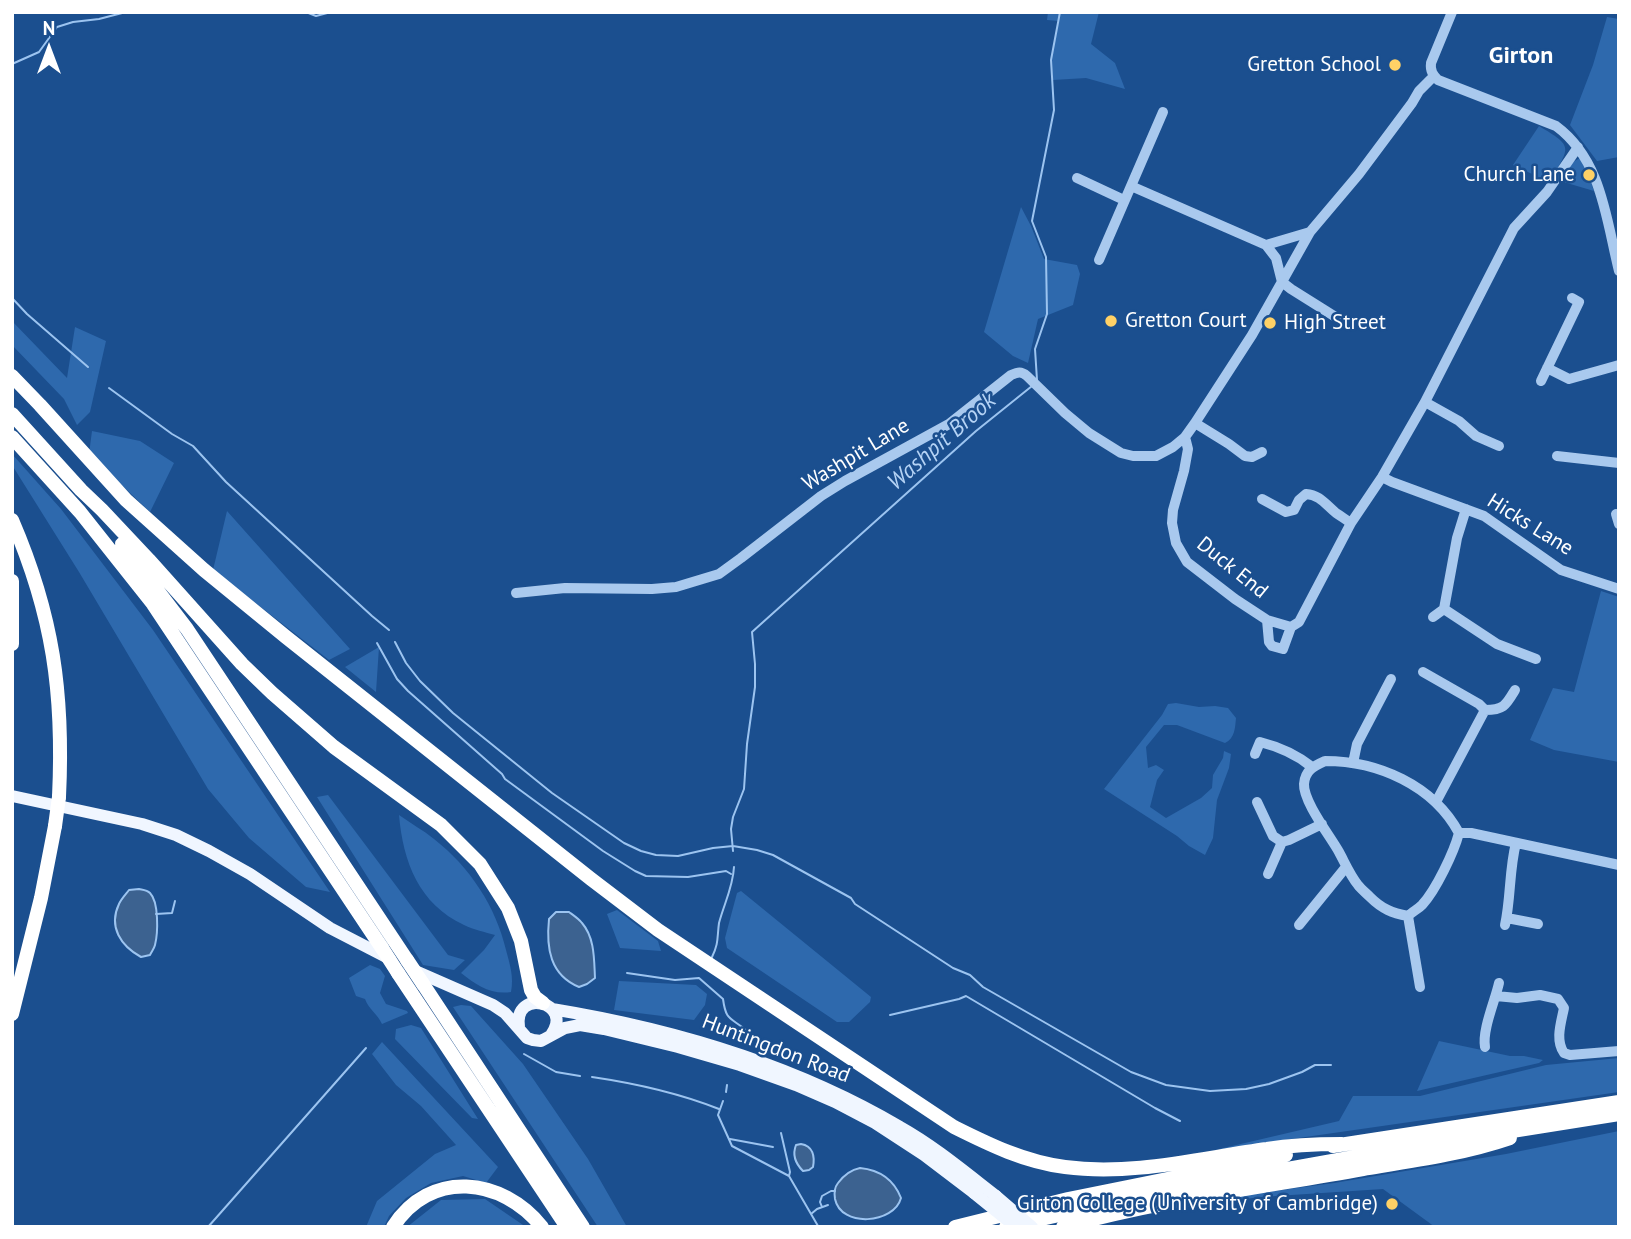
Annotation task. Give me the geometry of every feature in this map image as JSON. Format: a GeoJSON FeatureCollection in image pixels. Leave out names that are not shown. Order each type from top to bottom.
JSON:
{"type":"FeatureCollection","features":[{"type":"Feature","properties":{"kind":"highway"},"geometry":{"type":"LineString","coordinates":[[12,376],[126,500],[187,555],[286,637],[658,930],[954,1127],[1023,1158],[1088,1170],[1144,1167],[1305,1144],[1342,1144]]}},
{"type":"Feature","properties":{"kind":"highway"},"geometry":{"type":"LineString","coordinates":[[12,414],[242,664],[272,693],[334,747],[441,824],[480,864],[508,908],[521,941],[531,990],[535,997],[547,1006]]}},
{"type":"Feature","properties":{"kind":"highway"},"geometry":{"type":"LineString","coordinates":[[12,437],[80,512],[153,604],[382,948],[423,984],[583,1227]]}},
{"type":"Feature","properties":{"kind":"highway"},"geometry":{"type":"LineString","coordinates":[[81,490],[187,629],[567,1227]]}},
{"type":"Feature","properties":{"kind":"highway"},"geometry":{"type":"LineString","coordinates":[[12,520],[38,586],[54,655],[60,726],[59,797],[55,826],[46,877],[12,1014]]}},
{"type":"Feature","properties":{"kind":"highway"},"geometry":{"type":"LineString","coordinates":[[12,581],[12,644]]}},
{"type":"Feature","properties":{"kind":"highway"},"geometry":{"type":"LineString","coordinates":[[954,1227],[1068,1199],[1342,1144],[1619,1102]]}},
{"type":"Feature","properties":{"kind":"highway"},"geometry":{"type":"LineString","coordinates":[[1006,1227],[1170,1190],[1547,1124],[1619,1114]]}},
{"type":"Feature","properties":{"kind":"highway"},"geometry":{"type":"LineString","coordinates":[[1063,1227],[1138,1208],[1439,1156],[1492,1144],[1547,1124]]}},
{"type":"Feature","properties":{"kind":"highway"},"geometry":{"type":"LineString","coordinates":[[393,1227],[412,1205],[434,1192],[470,1186],[488,1189],[513,1200],[542,1227]]}},
{"type":"Feature","properties":{"kind":"highway"},"geometry":{"type":"LineString","coordinates":[[1030,1227],[1046,1217]]}},
{"type":"Feature","properties":{"kind":"main road"},"geometry":{"type":"LineString","coordinates":[[15,798],[142,824],[176,835],[250,874],[331,928],[362,945],[494,1005],[505,1013],[527,1038],[541,1041],[551,1035],[557,1021],[547,1006],[533,1003],[524,1008],[518,1017],[519,1027]]}},
{"type":"Feature","properties":{"kind":"main road"},"geometry":{"type":"LineString","coordinates":[[494,1005],[524,1008]]}},
{"type":"Feature","properties":{"kind":"main road","name":"Huntingdon Road"},"geometry":{"type":"LineString","coordinates":[[547,1006],[679,1035],[816,1083],[903,1128],[958,1166],[1030,1227]]}},
{"type":"Feature","properties":{"kind":"main road","name":"Huntingdon Road"},"geometry":{"type":"LineString","coordinates":[[551,1035],[580,1025],[604,1029],[690,1050],[796,1085],[875,1123],[924,1155],[1016,1227]]}},
{"type":"Feature","properties":{"kind":"street"},"geometry":{"type":"LineString","coordinates":[[1452,12],[1431,64],[1434,76],[1438,80],[1556,126],[1578,146],[1598,182],[1619,271]]}},
{"type":"Feature","properties":{"kind":"street"},"geometry":{"type":"LineString","coordinates":[[1185,437],[1252,335],[1310,232],[1359,174],[1419,91],[1434,76]]}},
{"type":"Feature","properties":{"kind":"street"},"geometry":{"type":"LineString","coordinates":[[1099,260],[1163,112]]}},
{"type":"Feature","properties":{"kind":"street"},"geometry":{"type":"LineString","coordinates":[[1267,620],[1269,642],[1272,646],[1283,649],[1291,627],[1299,622],[1351,523],[1382,477],[1425,402],[1514,228],[1547,192],[1578,146]]}},
{"type":"Feature","properties":{"kind":"street"},"geometry":{"type":"LineString","coordinates":[[1076,178],[1124,200]]}},
{"type":"Feature","properties":{"kind":"street"},"geometry":{"type":"LineString","coordinates":[[1131,186],[1266,245],[1276,258],[1283,282],[1342,321]]}},
{"type":"Feature","properties":{"kind":"street"},"geometry":{"type":"LineString","coordinates":[[1266,245],[1310,232]]}},
{"type":"Feature","properties":{"kind":"street"},"geometry":{"type":"LineString","coordinates":[[1541,381],[1580,302],[1572,298]]}},
{"type":"Feature","properties":{"kind":"street"},"geometry":{"type":"LineString","coordinates":[[1547,368],[1569,379],[1619,365]]}},
{"type":"Feature","properties":{"kind":"street","name":"Washpit Lane"},"geometry":{"type":"LineString","coordinates":[[516,593],[565,588],[676,587],[719,574],[821,496],[949,424],[1017,373],[1023,373],[1035,383],[1089,433],[1121,453],[1156,456],[1185,437]]}},
{"type":"Feature","properties":{"kind":"street"},"geometry":{"type":"LineString","coordinates":[[1425,402],[1460,421],[1476,436],[1499,446]]}},
{"type":"Feature","properties":{"kind":"street"},"geometry":{"type":"LineString","coordinates":[[1195,423],[1245,456],[1252,457],[1262,452]]}},
{"type":"Feature","properties":{"kind":"street","name":"Duck End"},"geometry":{"type":"LineString","coordinates":[[1185,437],[1188,449],[1173,510],[1172,523],[1176,543],[1187,562],[1235,599],[1267,620],[1291,627]]}},
{"type":"Feature","properties":{"kind":"street"},"geometry":{"type":"LineString","coordinates":[[1557,456],[1619,463]]}},
{"type":"Feature","properties":{"kind":"street","name":"Hicks Lane"},"geometry":{"type":"LineString","coordinates":[[1382,477],[1484,516],[1561,570],[1619,589]]}},
{"type":"Feature","properties":{"kind":"street"},"geometry":{"type":"LineString","coordinates":[[1262,499],[1286,512],[1294,510],[1306,494],[1314,495],[1351,523]]}},
{"type":"Feature","properties":{"kind":"street"},"geometry":{"type":"LineString","coordinates":[[1433,617],[1444,609],[1457,538],[1466,509]]}},
{"type":"Feature","properties":{"kind":"street"},"geometry":{"type":"LineString","coordinates":[[1444,609],[1497,644],[1536,659]]}},
{"type":"Feature","properties":{"kind":"street"},"geometry":{"type":"LineString","coordinates":[[1423,672],[1485,710],[1497,710],[1505,706],[1515,690]]}},
{"type":"Feature","properties":{"kind":"street"},"geometry":{"type":"LineString","coordinates":[[1353,763],[1357,744],[1391,679]]}},
{"type":"Feature","properties":{"kind":"street"},"geometry":{"type":"LineString","coordinates":[[1436,802],[1485,710]]}},
{"type":"Feature","properties":{"kind":"street"},"geometry":{"type":"LineString","coordinates":[[1255,754],[1260,742],[1299,756],[1312,766]]}},
{"type":"Feature","properties":{"kind":"street"},"geometry":{"type":"LineString","coordinates":[[1325,761],[1370,766],[1409,782],[1436,802],[1452,819],[1459,833],[1456,845],[1422,905],[1408,916],[1391,912],[1372,899],[1346,867],[1305,790],[1306,775],[1312,766],[1325,761]]}},
{"type":"Feature","properties":{"kind":"street"},"geometry":{"type":"LineString","coordinates":[[1257,802],[1273,836],[1282,842],[1322,824]]}},
{"type":"Feature","properties":{"kind":"street"},"geometry":{"type":"LineString","coordinates":[[1459,833],[1471,833],[1619,865]]}},
{"type":"Feature","properties":{"kind":"street"},"geometry":{"type":"LineString","coordinates":[[1268,874],[1282,842]]}},
{"type":"Feature","properties":{"kind":"street"},"geometry":{"type":"LineString","coordinates":[[1516,843],[1506,922],[1538,924]]}},
{"type":"Feature","properties":{"kind":"street"},"geometry":{"type":"LineString","coordinates":[[1299,925],[1346,867]]}},
{"type":"Feature","properties":{"kind":"street"},"geometry":{"type":"LineString","coordinates":[[1408,916],[1420,987]]}},
{"type":"Feature","properties":{"kind":"street"},"geometry":{"type":"LineString","coordinates":[[1485,1047],[1486,1027],[1499,984]]}},
{"type":"Feature","properties":{"kind":"street"},"geometry":{"type":"LineString","coordinates":[[1496,996],[1517,998],[1541,995],[1558,999],[1564,1008],[1559,1031],[1560,1048],[1564,1053],[1570,1055],[1619,1051]]}},
{"type":"Feature","properties":{"kind":"shaded area"},"geometry":{"type":"Polygon","coordinates":[[[1048,12],[1099,12],[1091,44],[1115,63],[1125,89],[1086,78],[1053,80],[1051,60],[1059,21],[1047,20],[1048,12]]]}},
{"type":"Feature","properties":{"kind":"shaded area"},"geometry":{"type":"Polygon","coordinates":[[[1607,17],[1619,19],[1619,157],[1597,161],[1570,125],[1593,65],[1607,17]]]}},
{"type":"Feature","properties":{"kind":"shaded area"},"geometry":{"type":"Polygon","coordinates":[[[1539,126],[1563,143],[1565,148],[1565,154],[1551,180],[1547,181],[1513,165],[1539,126]]]}},
{"type":"Feature","properties":{"kind":"shaded area"},"geometry":{"type":"Polygon","coordinates":[[[1580,158],[1594,191],[1560,181],[1571,163],[1580,158]]]}},
{"type":"Feature","properties":{"kind":"shaded area"},"geometry":{"type":"Polygon","coordinates":[[[1021,207],[1044,259],[1077,265],[1080,274],[1073,305],[1038,319],[1028,363],[1013,356],[984,332],[1021,207]]]}},
{"type":"Feature","properties":{"kind":"shaded area"},"geometry":{"type":"Polygon","coordinates":[[[12,321],[67,378],[75,327],[106,341],[90,412],[77,425],[64,399],[12,345],[12,321]]]}},
{"type":"Feature","properties":{"kind":"shaded area"},"geometry":{"type":"Polygon","coordinates":[[[92,431],[140,441],[174,463],[150,512],[89,454],[92,431]]]}},
{"type":"Feature","properties":{"kind":"shaded area"},"geometry":{"type":"Polygon","coordinates":[[[12,454],[61,509],[153,630],[330,892],[306,887],[249,838],[208,789],[12,465],[12,454]]]}},
{"type":"Feature","properties":{"kind":"shaded area"},"geometry":{"type":"Polygon","coordinates":[[[227,511],[350,649],[329,660],[213,570],[227,511]]]}},
{"type":"Feature","properties":{"kind":"shaded area"},"geometry":{"type":"Polygon","coordinates":[[[1601,591],[1619,597],[1619,762],[1554,750],[1530,740],[1553,688],[1574,692],[1601,591]]]}},
{"type":"Feature","properties":{"kind":"shaded area"},"geometry":{"type":"Polygon","coordinates":[[[379,647],[376,692],[345,667],[379,647]]]}},
{"type":"Feature","properties":{"kind":"shaded area"},"geometry":{"type":"Polygon","coordinates":[[[1168,704],[1228,708],[1236,718],[1233,736],[1225,743],[1177,725],[1164,725],[1146,747],[1148,768],[1156,765],[1164,770],[1157,780],[1150,807],[1166,818],[1201,798],[1212,788],[1213,775],[1224,751],[1231,754],[1229,768],[1217,800],[1213,838],[1205,855],[1104,789],[1168,704]]]}},
{"type":"Feature","properties":{"kind":"shaded area"},"geometry":{"type":"Polygon","coordinates":[[[328,795],[448,955],[465,960],[454,970],[423,965],[317,797],[328,795]]]}},
{"type":"Feature","properties":{"kind":"shaded area"},"geometry":{"type":"Polygon","coordinates":[[[399,815],[447,850],[480,889],[502,934],[511,971],[511,992],[484,988],[461,973],[495,935],[468,927],[435,906],[416,880],[409,865],[399,815]]]}},
{"type":"Feature","properties":{"kind":"shaded area"},"geometry":{"type":"Polygon","coordinates":[[[129,890],[148,891],[153,897],[157,918],[154,948],[150,955],[141,957],[122,941],[115,920],[119,904],[129,890]]]}},
{"type":"Feature","properties":{"kind":"shaded area"},"geometry":{"type":"Polygon","coordinates":[[[741,891],[871,997],[870,1002],[849,1022],[837,1022],[727,948],[725,938],[737,893],[741,891]]]}},
{"type":"Feature","properties":{"kind":"shaded area"},"geometry":{"type":"Polygon","coordinates":[[[617,910],[658,941],[661,951],[620,948],[607,914],[617,910]]]}},
{"type":"Feature","properties":{"kind":"shaded area"},"geometry":{"type":"Polygon","coordinates":[[[556,912],[569,912],[578,919],[592,942],[595,978],[579,987],[562,975],[552,959],[548,940],[549,919],[556,912]]]}},
{"type":"Feature","properties":{"kind":"shaded area"},"geometry":{"type":"Polygon","coordinates":[[[370,965],[380,969],[385,976],[380,993],[386,1004],[408,1013],[382,1024],[365,999],[356,996],[349,978],[370,965]]]}},
{"type":"Feature","properties":{"kind":"shaded area"},"geometry":{"type":"Polygon","coordinates":[[[619,981],[696,985],[707,994],[705,1005],[694,1020],[614,1010],[619,981]]]}},
{"type":"Feature","properties":{"kind":"shaded area"},"geometry":{"type":"Polygon","coordinates":[[[471,1006],[523,1064],[588,1159],[627,1227],[598,1227],[453,1007],[471,1006]]]}},
{"type":"Feature","properties":{"kind":"shaded area"},"geometry":{"type":"Polygon","coordinates":[[[411,1025],[421,1028],[478,1119],[472,1118],[395,1039],[396,1029],[411,1025]]]}},
{"type":"Feature","properties":{"kind":"shaded area"},"geometry":{"type":"Polygon","coordinates":[[[1439,1041],[1510,1056],[1543,1060],[1417,1091],[1439,1041]]]}},
{"type":"Feature","properties":{"kind":"shaded area"},"geometry":{"type":"Polygon","coordinates":[[[382,1042],[498,1167],[486,1183],[463,1176],[431,1183],[406,1198],[389,1216],[384,1227],[366,1227],[377,1201],[435,1154],[456,1145],[421,1106],[396,1085],[372,1054],[382,1042]]]}},
{"type":"Feature","properties":{"kind":"shaded area"},"geometry":{"type":"Polygon","coordinates":[[[1619,1058],[1619,1092],[1215,1150],[1339,1121],[1353,1096],[1420,1096],[1546,1065],[1619,1058]]]}},
{"type":"Feature","properties":{"kind":"shaded area"},"geometry":{"type":"Polygon","coordinates":[[[1619,1131],[1619,1227],[1435,1227],[1383,1189],[1261,1197],[1207,1204],[1207,1200],[1334,1183],[1506,1154],[1619,1131]]]}},
{"type":"Feature","properties":{"kind":"shaded area"},"geometry":{"type":"Polygon","coordinates":[[[801,1144],[812,1152],[813,1167],[809,1170],[803,1171],[795,1159],[796,1145],[801,1144]]]}},
{"type":"Feature","properties":{"kind":"shaded area"},"geometry":{"type":"Polygon","coordinates":[[[860,1168],[885,1177],[898,1192],[901,1198],[889,1213],[868,1219],[857,1218],[847,1215],[839,1208],[834,1193],[836,1187],[848,1173],[860,1168]]]}},
{"type":"Feature","properties":{"kind":"shaded area"},"geometry":{"type":"Polygon","coordinates":[[[485,1199],[526,1227],[407,1227],[441,1200],[485,1199]]]}},
{"type":"Feature","properties":{"kind":"waterway"},"geometry":{"type":"LineString","coordinates":[[12,64],[39,52],[57,27],[126,12]]}},
{"type":"Feature","properties":{"kind":"waterway"},"geometry":{"type":"LineString","coordinates":[[306,12],[316,16],[331,12]]}},
{"type":"Feature","properties":{"kind":"waterway","name":"Washpit Brook"},"geometry":{"type":"LineString","coordinates":[[1037,380],[1035,349],[1047,314],[1046,257],[1032,221],[1054,110],[1051,60],[1060,12]]}},
{"type":"Feature","properties":{"kind":"waterway"},"geometry":{"type":"LineString","coordinates":[[12,298],[88,367]]}},
{"type":"Feature","properties":{"kind":"waterway","name":"Washpit Brook"},"geometry":{"type":"LineString","coordinates":[[733,851],[731,829],[744,789],[755,687],[752,632],[976,431],[1032,386]]}},
{"type":"Feature","properties":{"kind":"waterway"},"geometry":{"type":"LineString","coordinates":[[109,388],[193,446],[226,482],[389,630]]}},
{"type":"Feature","properties":{"kind":"waterway"},"geometry":{"type":"LineString","coordinates":[[395,642],[420,681],[453,713],[552,793],[624,843],[641,851],[678,856],[733,846],[773,855],[851,898],[855,904],[953,968],[970,975],[983,987],[1131,1072],[1166,1085],[1210,1091],[1246,1089],[1269,1084],[1315,1065],[1331,1065]]}},
{"type":"Feature","properties":{"kind":"waterway"},"geometry":{"type":"LineString","coordinates":[[377,643],[397,679],[408,691],[505,779],[603,851],[646,876],[688,877],[726,871],[731,874]]}},
{"type":"Feature","properties":{"kind":"waterway","name":"Washpit Brook"},"geometry":{"type":"LineString","coordinates":[[712,957],[734,867]]}},
{"type":"Feature","properties":{"kind":"waterway"},"geometry":{"type":"LineString","coordinates":[[156,914],[172,913],[175,901]]}},
{"type":"Feature","properties":{"kind":"waterway","name":"Washpit Brook"},"geometry":{"type":"LineString","coordinates":[[627,973],[675,980],[699,978],[723,999],[727,1015],[746,1030],[746,1036]]}},
{"type":"Feature","properties":{"kind":"waterway"},"geometry":{"type":"LineString","coordinates":[[890,1015],[966,996],[1180,1121]]}},
{"type":"Feature","properties":{"kind":"waterway"},"geometry":{"type":"LineString","coordinates":[[208,1227],[366,1048]]}},
{"type":"Feature","properties":{"kind":"waterway"},"geometry":{"type":"LineString","coordinates":[[524,1054],[556,1072],[580,1076]]}},
{"type":"Feature","properties":{"kind":"waterway"},"geometry":{"type":"LineString","coordinates":[[592,1077],[657,1090],[719,1109]]}},
{"type":"Feature","properties":{"kind":"waterway","name":"Washpit Brook"},"geometry":{"type":"LineString","coordinates":[[726,1092],[727,1085]]}},
{"type":"Feature","properties":{"kind":"waterway","name":"Washpit Brook"},"geometry":{"type":"LineString","coordinates":[[723,1101],[718,1115],[732,1146],[789,1176],[818,1226]]}},
{"type":"Feature","properties":{"kind":"waterway"},"geometry":{"type":"LineString","coordinates":[[781,1133],[789,1176]]}},
{"type":"Feature","properties":{"kind":"waterway"},"geometry":{"type":"LineString","coordinates":[[730,1139],[773,1147]]}},
{"type":"Feature","properties":{"kind":"waterway"},"geometry":{"type":"LineString","coordinates":[[822,1207],[822,1196],[835,1191]]}},
{"type":"Feature","properties":{"kind":"waterway"},"geometry":{"type":"LineString","coordinates":[[811,1214],[828,1205]]}},
{"type":"Feature","properties":{"kind":"place","name":"Gretton School"},"geometry":{"type":"Point","coordinates":[1395,65]}},
{"type":"Feature","properties":{"kind":"place","name":"Church Lane"},"geometry":{"type":"Point","coordinates":[1589,175]}},
{"type":"Feature","properties":{"kind":"place","name":"Gretton Court"},"geometry":{"type":"Point","coordinates":[1111,321]}},
{"type":"Feature","properties":{"kind":"place","name":"High Street"},"geometry":{"type":"Point","coordinates":[1270,323]}},
{"type":"Feature","properties":{"kind":"place","name":"Girton College (University of Cambridge)"},"geometry":{"type":"Point","coordinates":[1392,1204]}},
{"type":"Feature","properties":{"kind":"district","name":"Girton"},"geometry":{"type":"Point","coordinates":[1521,56]}}]}
